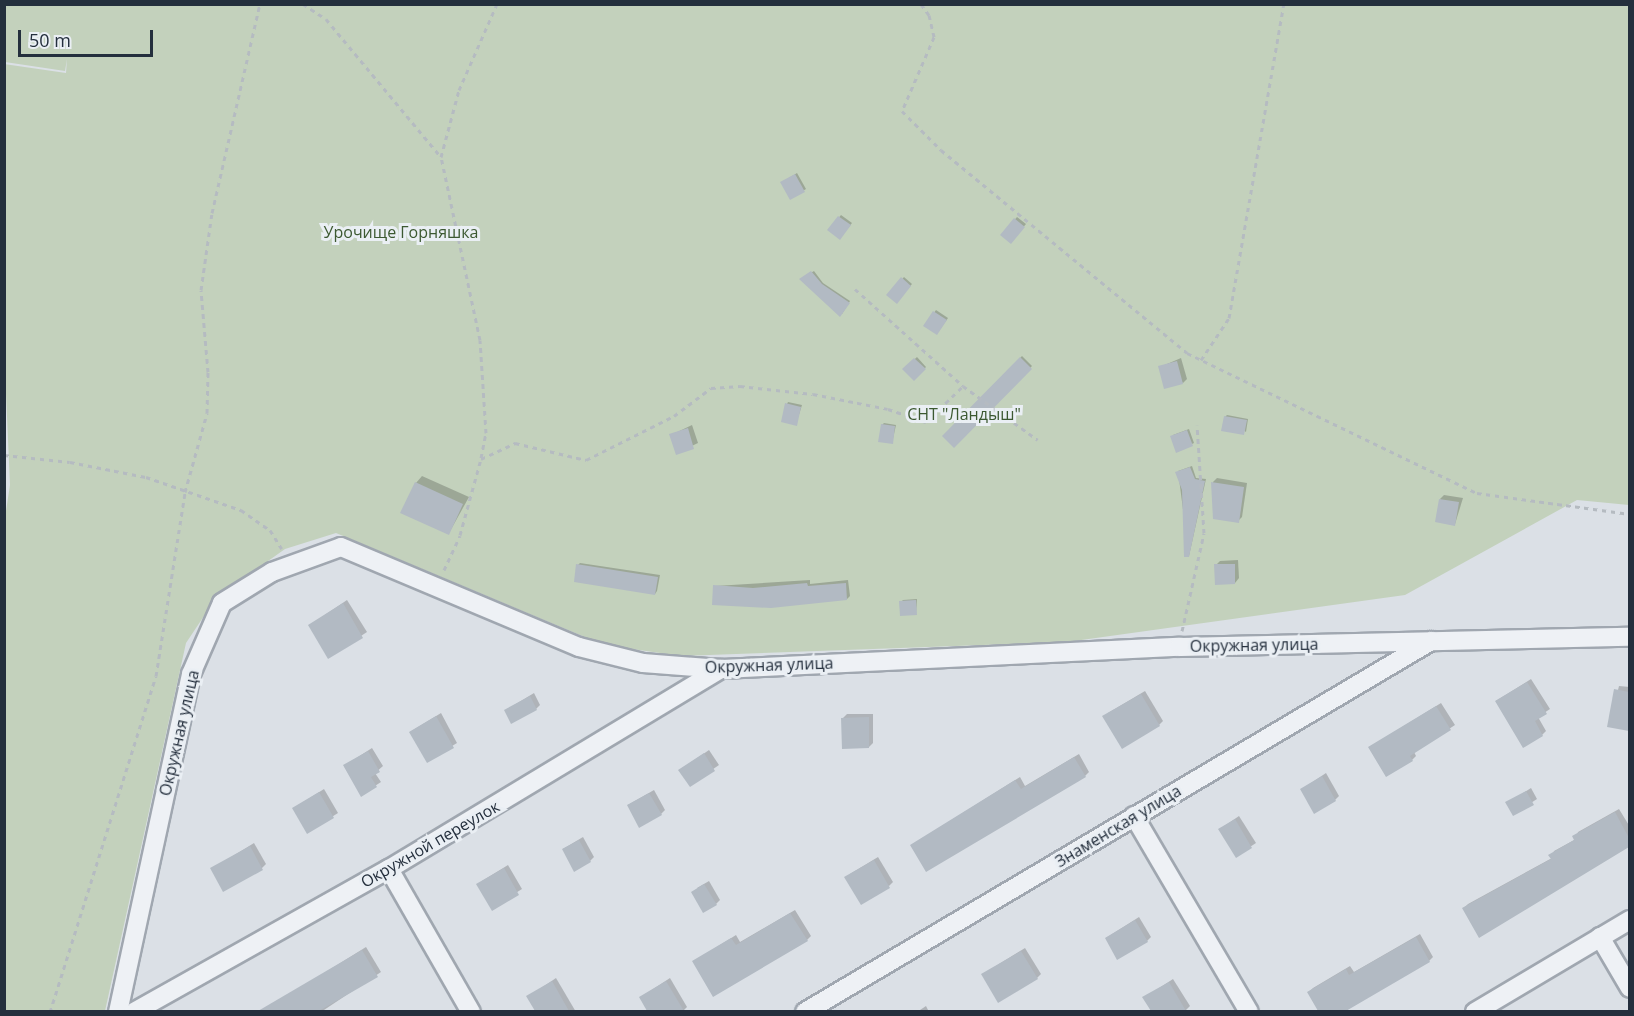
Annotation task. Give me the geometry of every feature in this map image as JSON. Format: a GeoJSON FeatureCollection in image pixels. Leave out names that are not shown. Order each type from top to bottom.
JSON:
{"type":"FeatureCollection","features":[{"type":"Feature","properties":{"kind":"street","name":"Окружная улица"},"geometry":{"type":"LineString","coordinates":[[118,1011],[191,674],[222,603],[272,572],[341,547],[579,646],[643,663],[720,669],[1179,647],[1629,636]]}},
{"type":"Feature","properties":{"kind":"street","name":"Знаменская улица"},"geometry":{"type":"LineString","coordinates":[[805,1011],[1432,641]]}},
{"type":"Feature","properties":{"kind":"street","name":"Окружной переулок"},"geometry":{"type":"LineString","coordinates":[[134,1011],[389,869],[720,669]]}},
{"type":"Feature","properties":{"kind":"street"},"geometry":{"type":"LineString","coordinates":[[1134,816],[1249,1011]]}},
{"type":"Feature","properties":{"kind":"street"},"geometry":{"type":"LineString","coordinates":[[389,869],[471,1011]]}},
{"type":"Feature","properties":{"kind":"street"},"geometry":{"type":"LineString","coordinates":[[1475,1011],[1629,920]]}},
{"type":"Feature","properties":{"kind":"street"},"geometry":{"type":"LineString","coordinates":[[1600,937],[1629,988]]}},
{"type":"Feature","properties":{"kind":"path"},"geometry":{"type":"LineString","coordinates":[[50,1011],[156,676],[185,492],[207,413],[208,372],[201,290],[212,213],[260,4]]}},
{"type":"Feature","properties":{"kind":"path"},"geometry":{"type":"LineString","coordinates":[[303,4],[326,19],[441,156]]}},
{"type":"Feature","properties":{"kind":"path"},"geometry":{"type":"LineString","coordinates":[[436,588],[459,535],[481,459],[486,433],[480,340],[441,156],[459,90],[497,4]]}},
{"type":"Feature","properties":{"kind":"path"},"geometry":{"type":"LineString","coordinates":[[921,4],[929,15],[934,37],[902,111],[941,150],[1187,353],[1477,493],[1574,504],[1629,514]]}},
{"type":"Feature","properties":{"kind":"path"},"geometry":{"type":"LineString","coordinates":[[1201,360],[1229,318],[1284,4]]}},
{"type":"Feature","properties":{"kind":"path"},"geometry":{"type":"LineString","coordinates":[[855,289],[963,386],[1038,440]]}},
{"type":"Feature","properties":{"kind":"path"},"geometry":{"type":"LineString","coordinates":[[481,459],[515,443],[586,460],[675,416],[711,388],[740,387],[813,394],[888,409],[926,422],[963,386]]}},
{"type":"Feature","properties":{"kind":"path"},"geometry":{"type":"LineString","coordinates":[[1179,647],[1204,533],[1197,425]]}},
{"type":"Feature","properties":{"kind":"path"},"geometry":{"type":"LineString","coordinates":[[4,455],[70,462],[146,477],[241,510],[270,530],[292,565]]}},
{"type":"Feature","properties":{"kind":"green space"},"geometry":{"type":"Polygon","coordinates":[[[5,4],[1629,5],[1629,505],[1577,500],[1405,595],[1067,642],[681,656],[604,645],[336,533],[285,549],[216,598],[186,643],[105,1011],[5,1011],[4,524],[10,485],[4,348],[4,64],[66,73],[67,59],[65,71],[5,62],[5,4]]]}},
{"type":"Feature","properties":{"kind":"building"},"geometry":{"type":"Polygon","coordinates":[[[795,174],[805,192],[790,200],[780,182],[795,174]]]}},
{"type":"Feature","properties":{"kind":"building"},"geometry":{"type":"Polygon","coordinates":[[[838,216],[851,225],[840,240],[827,230],[838,216]]]}},
{"type":"Feature","properties":{"kind":"building"},"geometry":{"type":"Polygon","coordinates":[[[1014,218],[1025,227],[1011,244],[1000,235],[1014,218]]]}},
{"type":"Feature","properties":{"kind":"building"},"geometry":{"type":"Polygon","coordinates":[[[811,271],[822,284],[850,303],[840,317],[799,279],[811,271]]]}},
{"type":"Feature","properties":{"kind":"building"},"geometry":{"type":"Polygon","coordinates":[[[901,277],[911,286],[897,304],[886,295],[901,277]]]}},
{"type":"Feature","properties":{"kind":"building"},"geometry":{"type":"Polygon","coordinates":[[[933,311],[947,320],[937,335],[923,326],[933,311]]]}},
{"type":"Feature","properties":{"kind":"building"},"geometry":{"type":"Polygon","coordinates":[[[1020,357],[1032,369],[954,448],[942,436],[1020,357]]]}},
{"type":"Feature","properties":{"kind":"building"},"geometry":{"type":"Polygon","coordinates":[[[914,358],[926,369],[914,381],[902,369],[914,358]]]}},
{"type":"Feature","properties":{"kind":"building"},"geometry":{"type":"Polygon","coordinates":[[[1177,361],[1183,384],[1164,389],[1158,366],[1177,361]]]}},
{"type":"Feature","properties":{"kind":"building"},"geometry":{"type":"Polygon","coordinates":[[[785,403],[801,407],[797,426],[781,422],[785,403]]]}},
{"type":"Feature","properties":{"kind":"building"},"geometry":{"type":"Polygon","coordinates":[[[1224,416],[1247,420],[1244,435],[1221,431],[1224,416]]]}},
{"type":"Feature","properties":{"kind":"building"},"geometry":{"type":"Polygon","coordinates":[[[881,424],[895,426],[893,444],[878,442],[881,424]]]}},
{"type":"Feature","properties":{"kind":"building"},"geometry":{"type":"Polygon","coordinates":[[[688,428],[694,449],[676,455],[669,434],[688,428]]]}},
{"type":"Feature","properties":{"kind":"building"},"geometry":{"type":"Polygon","coordinates":[[[1187,430],[1193,446],[1176,453],[1170,436],[1187,430]]]}},
{"type":"Feature","properties":{"kind":"building"},"geometry":{"type":"Polygon","coordinates":[[[1190,467],[1195,479],[1205,481],[1189,557],[1184,557],[1182,490],[1175,472],[1190,467]]]}},
{"type":"Feature","properties":{"kind":"building"},"geometry":{"type":"Polygon","coordinates":[[[415,482],[463,504],[449,535],[400,513],[415,482]]]}},
{"type":"Feature","properties":{"kind":"building"},"geometry":{"type":"Polygon","coordinates":[[[1211,482],[1244,487],[1239,523],[1213,519],[1211,482]]]}},
{"type":"Feature","properties":{"kind":"building"},"geometry":{"type":"Polygon","coordinates":[[[1439,499],[1459,502],[1455,526],[1435,522],[1439,499]]]}},
{"type":"Feature","properties":{"kind":"building"},"geometry":{"type":"Polygon","coordinates":[[[576,564],[658,577],[655,595],[574,582],[576,564]]]}},
{"type":"Feature","properties":{"kind":"building"},"geometry":{"type":"Polygon","coordinates":[[[1214,564],[1235,564],[1235,584],[1215,585],[1214,564]]]}},
{"type":"Feature","properties":{"kind":"building"},"geometry":{"type":"Polygon","coordinates":[[[807,583],[808,586],[846,583],[847,600],[771,608],[712,605],[713,585],[753,588],[807,583]]]}},
{"type":"Feature","properties":{"kind":"building"},"geometry":{"type":"Polygon","coordinates":[[[916,600],[917,615],[900,616],[899,601],[916,600]]]}},
{"type":"Feature","properties":{"kind":"building"},"geometry":{"type":"Polygon","coordinates":[[[343,603],[363,638],[328,659],[308,625],[343,603]]]}},
{"type":"Feature","properties":{"kind":"building"},"geometry":{"type":"Polygon","coordinates":[[[1527,682],[1547,714],[1535,721],[1543,736],[1523,748],[1495,701],[1527,682]]]}},
{"type":"Feature","properties":{"kind":"building"},"geometry":{"type":"Polygon","coordinates":[[[1614,689],[1629,692],[1629,731],[1607,727],[1614,689]]]}},
{"type":"Feature","properties":{"kind":"building"},"geometry":{"type":"Polygon","coordinates":[[[1141,694],[1160,726],[1122,749],[1102,716],[1141,694]]]}},
{"type":"Feature","properties":{"kind":"building"},"geometry":{"type":"Polygon","coordinates":[[[530,696],[537,710],[511,724],[504,710],[530,696]]]}},
{"type":"Feature","properties":{"kind":"building"},"geometry":{"type":"Polygon","coordinates":[[[1436,706],[1451,730],[1410,756],[1413,761],[1386,777],[1368,747],[1436,706]]]}},
{"type":"Feature","properties":{"kind":"building"},"geometry":{"type":"Polygon","coordinates":[[[436,716],[454,748],[427,763],[409,732],[436,716]]]}},
{"type":"Feature","properties":{"kind":"building"},"geometry":{"type":"Polygon","coordinates":[[[869,717],[869,748],[842,749],[841,718],[869,717]]]}},
{"type":"Feature","properties":{"kind":"building"},"geometry":{"type":"Polygon","coordinates":[[[368,751],[380,772],[371,777],[377,787],[361,797],[343,765],[368,751]]]}},
{"type":"Feature","properties":{"kind":"building"},"geometry":{"type":"Polygon","coordinates":[[[704,753],[715,771],[690,787],[678,770],[704,753]]]}},
{"type":"Feature","properties":{"kind":"building"},"geometry":{"type":"Polygon","coordinates":[[[1074,757],[1086,777],[926,872],[910,845],[1015,780],[1021,789],[1074,757]]]}},
{"type":"Feature","properties":{"kind":"building"},"geometry":{"type":"Polygon","coordinates":[[[1322,776],[1336,801],[1314,814],[1300,789],[1322,776]]]}},
{"type":"Feature","properties":{"kind":"building"},"geometry":{"type":"Polygon","coordinates":[[[1526,791],[1534,805],[1513,816],[1505,802],[1526,791]]]}},
{"type":"Feature","properties":{"kind":"building"},"geometry":{"type":"Polygon","coordinates":[[[319,792],[334,818],[307,834],[292,808],[319,792]]]}},
{"type":"Feature","properties":{"kind":"building"},"geometry":{"type":"Polygon","coordinates":[[[649,793],[662,815],[639,828],[627,805],[649,793]]]}},
{"type":"Feature","properties":{"kind":"building"},"geometry":{"type":"Polygon","coordinates":[[[1615,812],[1629,838],[1629,847],[1479,938],[1462,908],[1551,859],[1548,855],[1574,840],[1572,836],[1615,812]]]}},
{"type":"Feature","properties":{"kind":"building"},"geometry":{"type":"Polygon","coordinates":[[[1235,819],[1252,848],[1236,858],[1218,829],[1235,819]]]}},
{"type":"Feature","properties":{"kind":"building"},"geometry":{"type":"Polygon","coordinates":[[[579,840],[591,862],[574,872],[562,849],[579,840]]]}},
{"type":"Feature","properties":{"kind":"building"},"geometry":{"type":"Polygon","coordinates":[[[250,846],[263,870],[223,892],[210,868],[250,846]]]}},
{"type":"Feature","properties":{"kind":"building"},"geometry":{"type":"Polygon","coordinates":[[[874,860],[890,888],[861,905],[844,877],[874,860]]]}},
{"type":"Feature","properties":{"kind":"building"},"geometry":{"type":"Polygon","coordinates":[[[504,868],[519,895],[492,911],[476,884],[504,868]]]}},
{"type":"Feature","properties":{"kind":"building"},"geometry":{"type":"Polygon","coordinates":[[[704,884],[717,905],[703,913],[691,892],[704,884]]]}},
{"type":"Feature","properties":{"kind":"building"},"geometry":{"type":"Polygon","coordinates":[[[790,913],[808,941],[713,997],[692,961],[731,938],[736,945],[790,913]]]}},
{"type":"Feature","properties":{"kind":"building"},"geometry":{"type":"Polygon","coordinates":[[[1135,920],[1148,942],[1117,960],[1105,938],[1135,920]]]}},
{"type":"Feature","properties":{"kind":"building"},"geometry":{"type":"Polygon","coordinates":[[[1416,937],[1430,962],[1346,1011],[1318,1011],[1307,992],[1346,969],[1349,975],[1416,937]]]}},
{"type":"Feature","properties":{"kind":"building"},"geometry":{"type":"Polygon","coordinates":[[[362,950],[378,977],[319,1011],[258,1011],[362,950]]]}},
{"type":"Feature","properties":{"kind":"building"},"geometry":{"type":"Polygon","coordinates":[[[1021,951],[1038,979],[998,1003],[981,974],[1021,951]]]}},
{"type":"Feature","properties":{"kind":"building"},"geometry":{"type":"Polygon","coordinates":[[[552,981],[569,1011],[535,1011],[526,996],[552,981]]]}},
{"type":"Feature","properties":{"kind":"building"},"geometry":{"type":"Polygon","coordinates":[[[666,981],[684,1011],[647,1011],[639,997],[666,981]]]}},
{"type":"Feature","properties":{"kind":"building"},"geometry":{"type":"Polygon","coordinates":[[[1169,982],[1186,1011],[1151,1011],[1142,997],[1169,982]]]}},
{"type":"Feature","properties":{"kind":"park label","name":"Урочище Горняшка"},"geometry":{"type":"Point","coordinates":[401,232]}},
{"type":"Feature","properties":{"kind":"park label","name":"СНТ \"Ландыш\""},"geometry":{"type":"Point","coordinates":[964,414]}}]}
